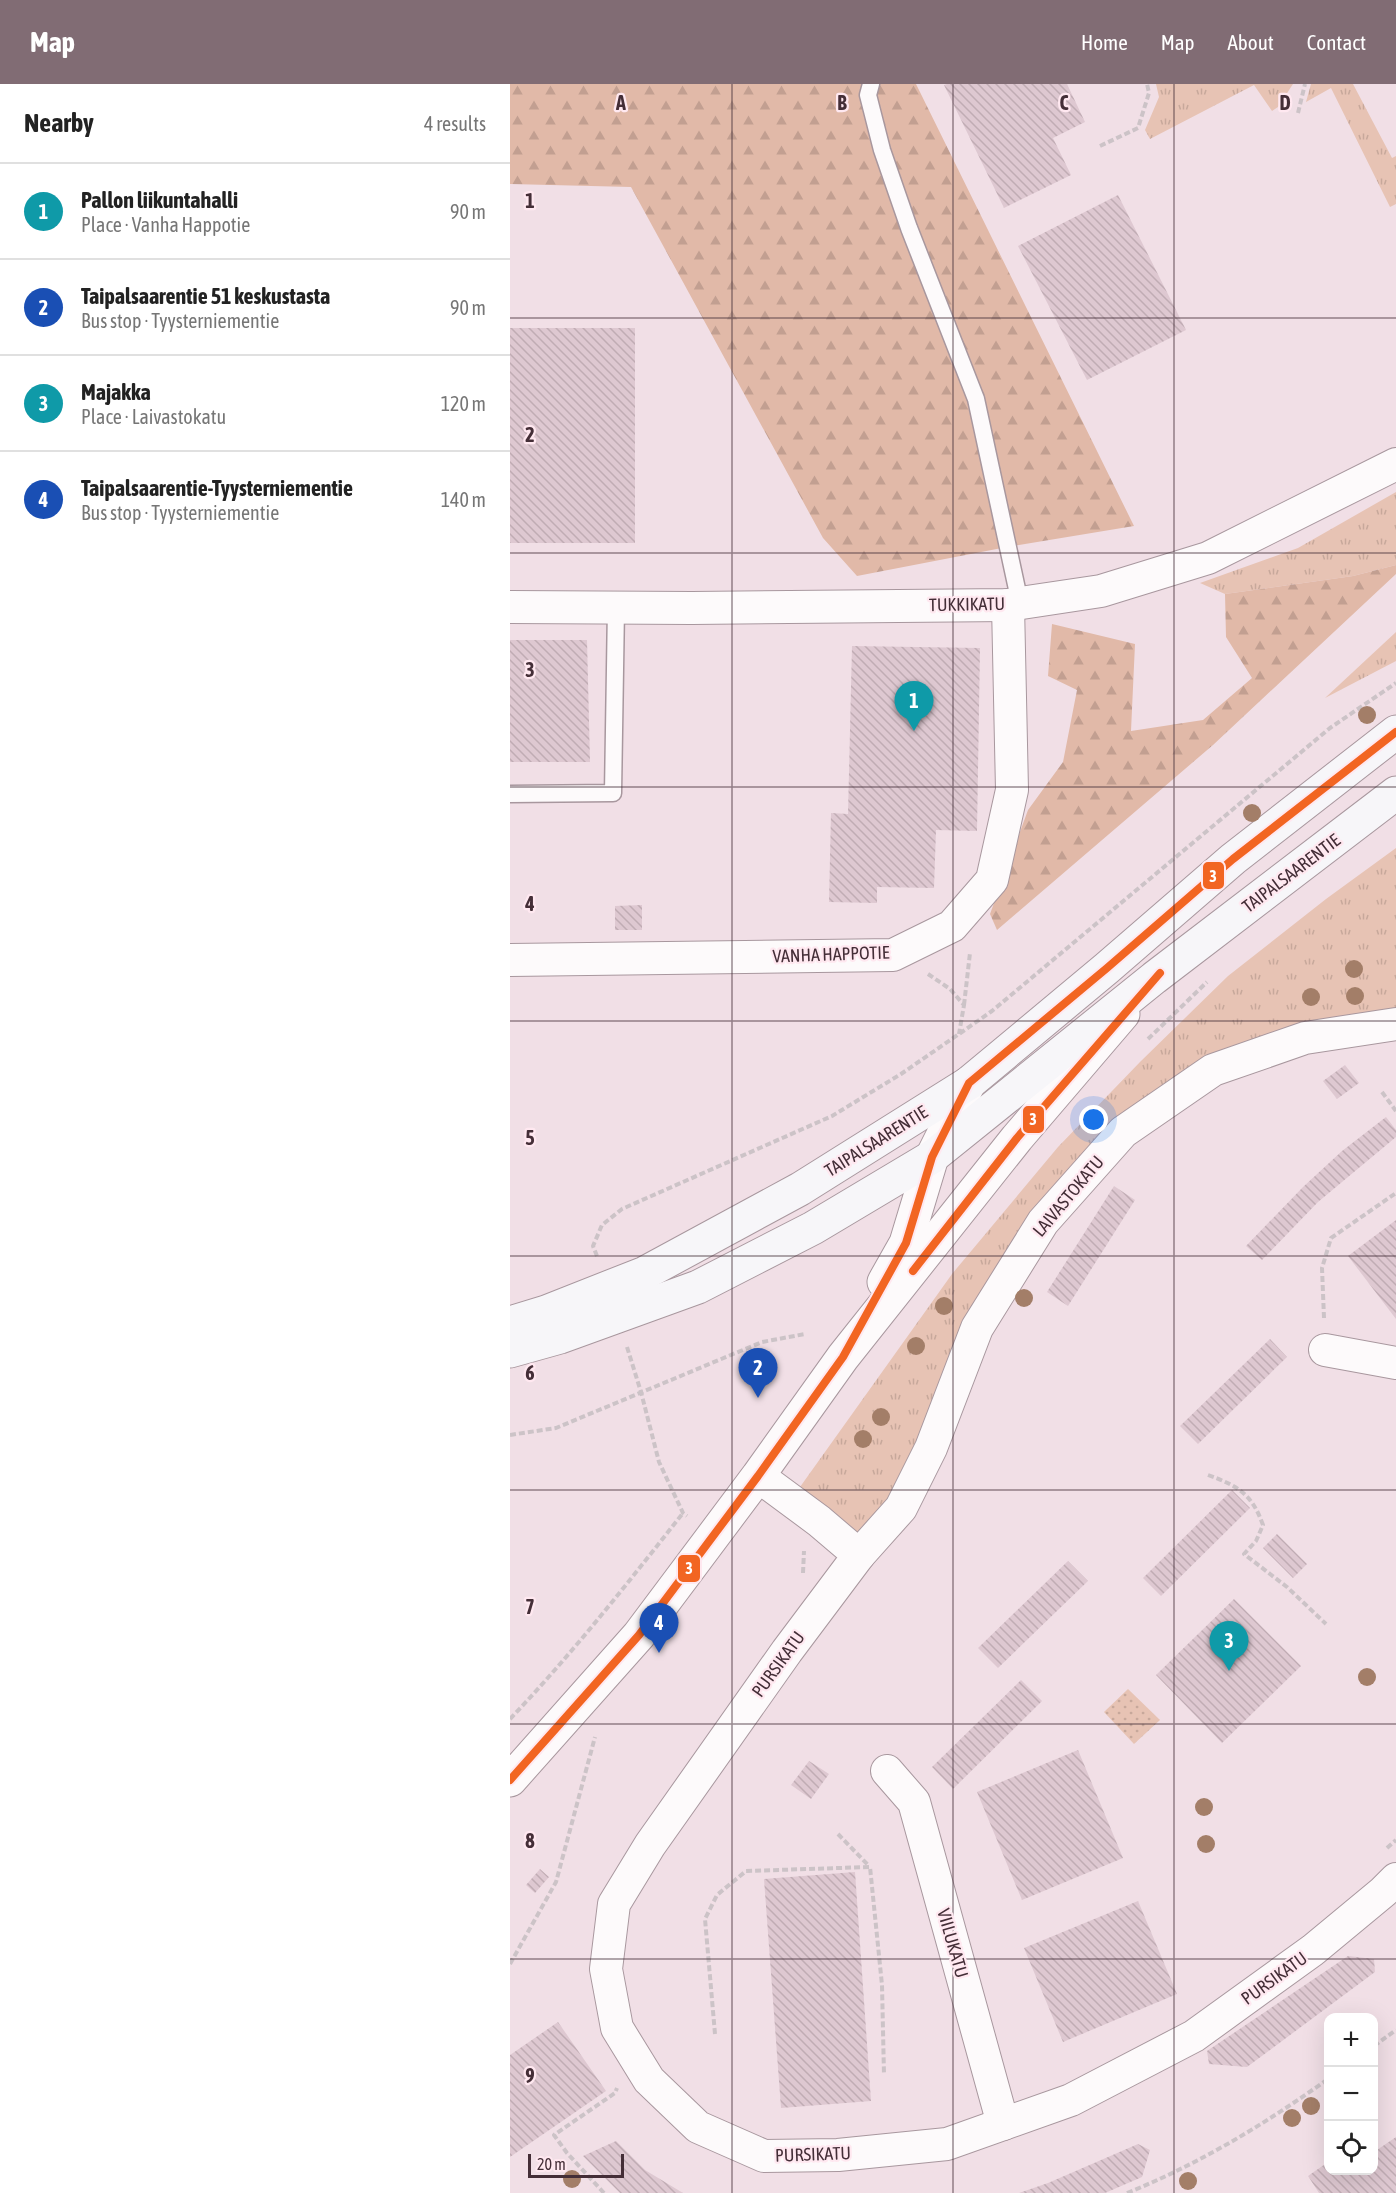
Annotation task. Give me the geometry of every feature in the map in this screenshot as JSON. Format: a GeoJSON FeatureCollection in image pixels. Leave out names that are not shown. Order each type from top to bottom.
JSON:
{"type":"FeatureCollection","features":[{"type":"Feature","properties":{"kind":"main road","name":"TAIPALSAARENTIE"},"geometry":{"type":"LineString","coordinates":[[510,1323],[546,1312],[645,1273],[800,1189],[969,1083],[1233,859],[1396,732]]}},
{"type":"Feature","properties":{"kind":"main road","name":"TAIPALSAARENTIE"},"geometry":{"type":"LineString","coordinates":[[510,1351],[560,1337],[698,1287],[813,1228],[932,1157],[1154,978],[1396,793]]}},
{"type":"Feature","properties":{"kind":"street","name":"TUKKIKATU"},"geometry":{"type":"LineString","coordinates":[[510,608],[1014,604],[1101,591],[1208,558],[1396,464]]}},
{"type":"Feature","properties":{"kind":"street","name":"VANHA HAPPOTIE"},"geometry":{"type":"LineString","coordinates":[[510,960],[892,956],[952,926],[992,880],[1012,790],[1014,604]]}},
{"type":"Feature","properties":{"kind":"street"},"geometry":{"type":"LineString","coordinates":[[510,1780],[639,1635],[758,1476],[843,1357],[1017,1138],[1154,978]]}},
{"type":"Feature","properties":{"kind":"street","name":"LAIVASTOKATU"},"geometry":{"type":"LineString","coordinates":[[859,1555],[901,1508],[931,1448],[977,1328],[1043,1222],[1123,1132],[1214,1070],[1305,1038],[1396,1024]]}},
{"type":"Feature","properties":{"kind":"street"},"geometry":{"type":"LineString","coordinates":[[843,1357],[906,1243],[932,1157],[969,1083]]}},
{"type":"Feature","properties":{"kind":"street"},"geometry":{"type":"LineString","coordinates":[[1325,1350],[1396,1363]]}},
{"type":"Feature","properties":{"kind":"street"},"geometry":{"type":"LineString","coordinates":[[758,1476],[819,1521],[859,1555]]}},
{"type":"Feature","properties":{"kind":"street","name":"PURSIKATU"},"geometry":{"type":"LineString","coordinates":[[859,1555],[787,1651],[657,1836],[614,1904],[606,1970],[617,2028],[649,2080],[698,2127],[764,2156],[838,2155],[947,2144],[1071,2100],[1194,2037],[1312,1950],[1386,1876]]}},
{"type":"Feature","properties":{"kind":"street","name":"VIILUKATU"},"geometry":{"type":"LineString","coordinates":[[887,1772],[914,1802],[1003,2124]]}},
{"type":"Feature","properties":{"kind":"lane"},"geometry":{"type":"LineString","coordinates":[[871,84],[868,95],[882,150],[909,228],[976,399],[1014,604]]}},
{"type":"Feature","properties":{"kind":"lane"},"geometry":{"type":"LineString","coordinates":[[510,794],[613,794],[616,607]]}},
{"type":"Feature","properties":{"kind":"path"},"geometry":{"type":"LineString","coordinates":[[1100,146],[1138,128],[1149,93],[1147,84]]}},
{"type":"Feature","properties":{"kind":"path"},"geometry":{"type":"LineString","coordinates":[[1298,113],[1305,84]]}},
{"type":"Feature","properties":{"kind":"path"},"geometry":{"type":"LineString","coordinates":[[601,1266],[593,1246],[602,1225],[622,1209],[832,1116],[901,1074],[992,1011],[1330,728],[1396,683]]}},
{"type":"Feature","properties":{"kind":"path"},"geometry":{"type":"LineString","coordinates":[[898,952],[950,989],[964,1005],[959,1034]]}},
{"type":"Feature","properties":{"kind":"path"},"geometry":{"type":"LineString","coordinates":[[1146,1040],[1211,978]]}},
{"type":"Feature","properties":{"kind":"path"},"geometry":{"type":"LineString","coordinates":[[1382,1092],[1396,1112]]}},
{"type":"Feature","properties":{"kind":"path"},"geometry":{"type":"LineString","coordinates":[[1325,1350],[1322,1268],[1331,1238],[1396,1193]]}},
{"type":"Feature","properties":{"kind":"path"},"geometry":{"type":"LineString","coordinates":[[510,1435],[556,1428],[762,1342],[805,1334]]}},
{"type":"Feature","properties":{"kind":"path"},"geometry":{"type":"LineString","coordinates":[[510,1719],[609,1607],[683,1513],[658,1462],[641,1392],[624,1338]]}},
{"type":"Feature","properties":{"kind":"path"},"geometry":{"type":"LineString","coordinates":[[1208,1475],[1231,1484],[1256,1505],[1263,1525],[1256,1541],[1244,1554],[1287,1587],[1326,1624]]}},
{"type":"Feature","properties":{"kind":"path"},"geometry":{"type":"LineString","coordinates":[[800,1579],[804,1570],[804,1547]]}},
{"type":"Feature","properties":{"kind":"path"},"geometry":{"type":"LineString","coordinates":[[510,1964],[555,1882],[596,1733]]}},
{"type":"Feature","properties":{"kind":"path"},"geometry":{"type":"LineString","coordinates":[[838,1834],[870,1867],[882,1985],[884,2075]]}},
{"type":"Feature","properties":{"kind":"path"},"geometry":{"type":"LineString","coordinates":[[1386,1876],[1396,1840]]}},
{"type":"Feature","properties":{"kind":"path"},"geometry":{"type":"LineString","coordinates":[[715,2034],[705,1919],[717,1895],[746,1871],[870,1867]]}},
{"type":"Feature","properties":{"kind":"path"},"geometry":{"type":"LineString","coordinates":[[1378,2043],[1396,2030]]}},
{"type":"Feature","properties":{"kind":"path"},"geometry":{"type":"LineString","coordinates":[[604,2193],[567,2153],[554,2135],[615,2093],[621,2079]]}},
{"type":"Feature","properties":{"kind":"path"},"geometry":{"type":"LineString","coordinates":[[1127,2193],[1164,2178],[1249,2133],[1324,2082]]}},
{"type":"Feature","properties":{"kind":"green space"},"geometry":{"type":"Polygon","coordinates":[[[510,84],[916,84],[1134,526],[1007,547],[857,576],[823,538],[631,187],[510,184],[510,84]]]}},
{"type":"Feature","properties":{"kind":"green space"},"geometry":{"type":"Polygon","coordinates":[[[1156,84],[1293,84],[1278,107],[1272,111],[1254,85],[1150,139],[1145,130],[1159,97],[1156,84]]]}},
{"type":"Feature","properties":{"kind":"green space"},"geometry":{"type":"Polygon","coordinates":[[[1311,84],[1353,84],[1392,158],[1396,156],[1396,204],[1390,207],[1331,88],[1306,102],[1311,84]]]}},
{"type":"Feature","properties":{"kind":"green space"},"geometry":{"type":"Polygon","coordinates":[[[1396,492],[1396,565],[1353,576],[1225,594],[1200,583],[1298,548],[1396,492]]]}},
{"type":"Feature","properties":{"kind":"green space"},"geometry":{"type":"Polygon","coordinates":[[[1396,565],[1396,574],[1213,745],[997,930],[990,914],[1028,810],[1063,762],[1077,690],[1048,676],[1052,624],[1135,644],[1131,731],[1203,720],[1252,678],[1226,637],[1225,594],[1353,576],[1396,565]]]}},
{"type":"Feature","properties":{"kind":"green space"},"geometry":{"type":"Polygon","coordinates":[[[1396,632],[1396,661],[1325,698],[1396,632]]]}},
{"type":"Feature","properties":{"kind":"green space"},"geometry":{"type":"Polygon","coordinates":[[[1396,848],[1396,1016],[1302,1030],[1116,1126],[924,1444],[858,1548],[795,1494],[952,1274],[1058,1147],[1228,976],[1326,899],[1396,848]]]}},
{"type":"Feature","properties":{"kind":"green space"},"geometry":{"type":"Polygon","coordinates":[[[1128,1689],[1160,1720],[1134,1744],[1104,1712],[1128,1689]]]}},
{"type":"Feature","properties":{"kind":"building"},"geometry":{"type":"Polygon","coordinates":[[[1067,84],[1085,122],[1053,138],[1071,175],[1004,208],[944,85],[1067,84]]]}},
{"type":"Feature","properties":{"kind":"building"},"geometry":{"type":"Polygon","coordinates":[[[1118,195],[1186,330],[1087,380],[1018,246],[1118,195]]]}},
{"type":"Feature","properties":{"kind":"building"},"geometry":{"type":"Polygon","coordinates":[[[510,328],[635,328],[635,543],[510,543],[510,328]]]}},
{"type":"Feature","properties":{"kind":"building"},"geometry":{"type":"Polygon","coordinates":[[[510,640],[587,640],[590,762],[510,762],[510,640]]]}},
{"type":"Feature","properties":{"kind":"building"},"geometry":{"type":"Polygon","coordinates":[[[852,646],[980,648],[977,831],[936,830],[934,888],[877,887],[877,903],[829,902],[831,813],[848,814],[852,646]]]}},
{"type":"Feature","properties":{"kind":"building"},"geometry":{"type":"Polygon","coordinates":[[[642,905],[642,930],[615,930],[615,906],[642,905]]]}},
{"type":"Feature","properties":{"kind":"building"},"geometry":{"type":"Polygon","coordinates":[[[1345,1065],[1359,1083],[1337,1099],[1323,1081],[1345,1065]]]}},
{"type":"Feature","properties":{"kind":"building"},"geometry":{"type":"Polygon","coordinates":[[[1386,1117],[1396,1130],[1396,1137],[1318,1202],[1262,1260],[1246,1246],[1303,1187],[1342,1151],[1386,1117]]]}},
{"type":"Feature","properties":{"kind":"building"},"geometry":{"type":"Polygon","coordinates":[[[1114,1186],[1135,1200],[1068,1306],[1047,1292],[1114,1186]]]}},
{"type":"Feature","properties":{"kind":"building"},"geometry":{"type":"Polygon","coordinates":[[[1396,1220],[1396,1319],[1348,1256],[1396,1220]]]}},
{"type":"Feature","properties":{"kind":"building"},"geometry":{"type":"Polygon","coordinates":[[[1270,1339],[1287,1357],[1198,1444],[1180,1426],[1270,1339]]]}},
{"type":"Feature","properties":{"kind":"building"},"geometry":{"type":"Polygon","coordinates":[[[1232,1490],[1250,1508],[1161,1596],[1143,1578],[1232,1490]]]}},
{"type":"Feature","properties":{"kind":"building"},"geometry":{"type":"Polygon","coordinates":[[[1277,1534],[1307,1564],[1293,1578],[1263,1548],[1277,1534]]]}},
{"type":"Feature","properties":{"kind":"building"},"geometry":{"type":"Polygon","coordinates":[[[1068,1561],[1088,1581],[998,1668],[978,1648],[1068,1561]]]}},
{"type":"Feature","properties":{"kind":"building"},"geometry":{"type":"Polygon","coordinates":[[[1234,1599],[1301,1666],[1222,1743],[1156,1675],[1234,1599]]]}},
{"type":"Feature","properties":{"kind":"building"},"geometry":{"type":"Polygon","coordinates":[[[1021,1680],[1042,1701],[953,1789],[932,1767],[1021,1680]]]}},
{"type":"Feature","properties":{"kind":"building"},"geometry":{"type":"Polygon","coordinates":[[[1078,1750],[1123,1858],[1022,1900],[977,1792],[1078,1750]]]}},
{"type":"Feature","properties":{"kind":"building"},"geometry":{"type":"Polygon","coordinates":[[[809,1761],[829,1774],[811,1799],[791,1785],[809,1761]]]}},
{"type":"Feature","properties":{"kind":"building"},"geometry":{"type":"Polygon","coordinates":[[[540,1869],[549,1877],[535,1893],[526,1885],[540,1869]]]}},
{"type":"Feature","properties":{"kind":"building"},"geometry":{"type":"Polygon","coordinates":[[[855,1872],[871,2101],[781,2108],[764,1879],[855,1872]]]}},
{"type":"Feature","properties":{"kind":"building"},"geometry":{"type":"Polygon","coordinates":[[[1138,1901],[1177,1994],[1063,2042],[1024,1948],[1138,1901]]]}},
{"type":"Feature","properties":{"kind":"building"},"geometry":{"type":"Polygon","coordinates":[[[1348,1956],[1374,1959],[1375,1972],[1247,2067],[1209,2064],[1207,2051],[1348,1956]]]}},
{"type":"Feature","properties":{"kind":"building"},"geometry":{"type":"Polygon","coordinates":[[[558,2022],[606,2091],[510,2157],[510,2055],[558,2022]]]}},
{"type":"Feature","properties":{"kind":"building"},"geometry":{"type":"Polygon","coordinates":[[[1396,2137],[1396,2193],[1319,2193],[1308,2176],[1324,2165],[1324,2175],[1378,2175],[1378,2149],[1396,2137]]]}},
{"type":"Feature","properties":{"kind":"building"},"geometry":{"type":"Polygon","coordinates":[[[616,2141],[645,2170],[683,2193],[620,2193],[583,2156],[616,2141]]]}},
{"type":"Feature","properties":{"kind":"building"},"geometry":{"type":"Polygon","coordinates":[[[1138,2144],[1150,2150],[1142,2177],[1105,2193],[1019,2193],[1048,2183],[1138,2144]]]}},
{"type":"Feature","properties":{"kind":"transit line","name":"3"},"geometry":{"type":"LineString","coordinates":[[510,1780],[639,1635],[758,1476],[843,1357],[906,1243],[932,1157],[969,1083],[1233,859],[1396,732]]}},
{"type":"Feature","properties":{"kind":"transit line","name":"3"},"geometry":{"type":"LineString","coordinates":[[913,1271],[1017,1138],[1160,973]]}},
{"type":"Feature","properties":{"kind":"place","name":"Pallon liikuntahalli"},"geometry":{"type":"Point","coordinates":[914,731]}},
{"type":"Feature","properties":{"kind":"place","name":"Taipalsaarentie 51 keskustasta"},"geometry":{"type":"Point","coordinates":[758,1398]}},
{"type":"Feature","properties":{"kind":"place","name":"Taipalsaarentie-Tyysterniementie"},"geometry":{"type":"Point","coordinates":[659,1653]}},
{"type":"Feature","properties":{"kind":"place","name":"Majakka"},"geometry":{"type":"Point","coordinates":[1229,1671]}}]}
